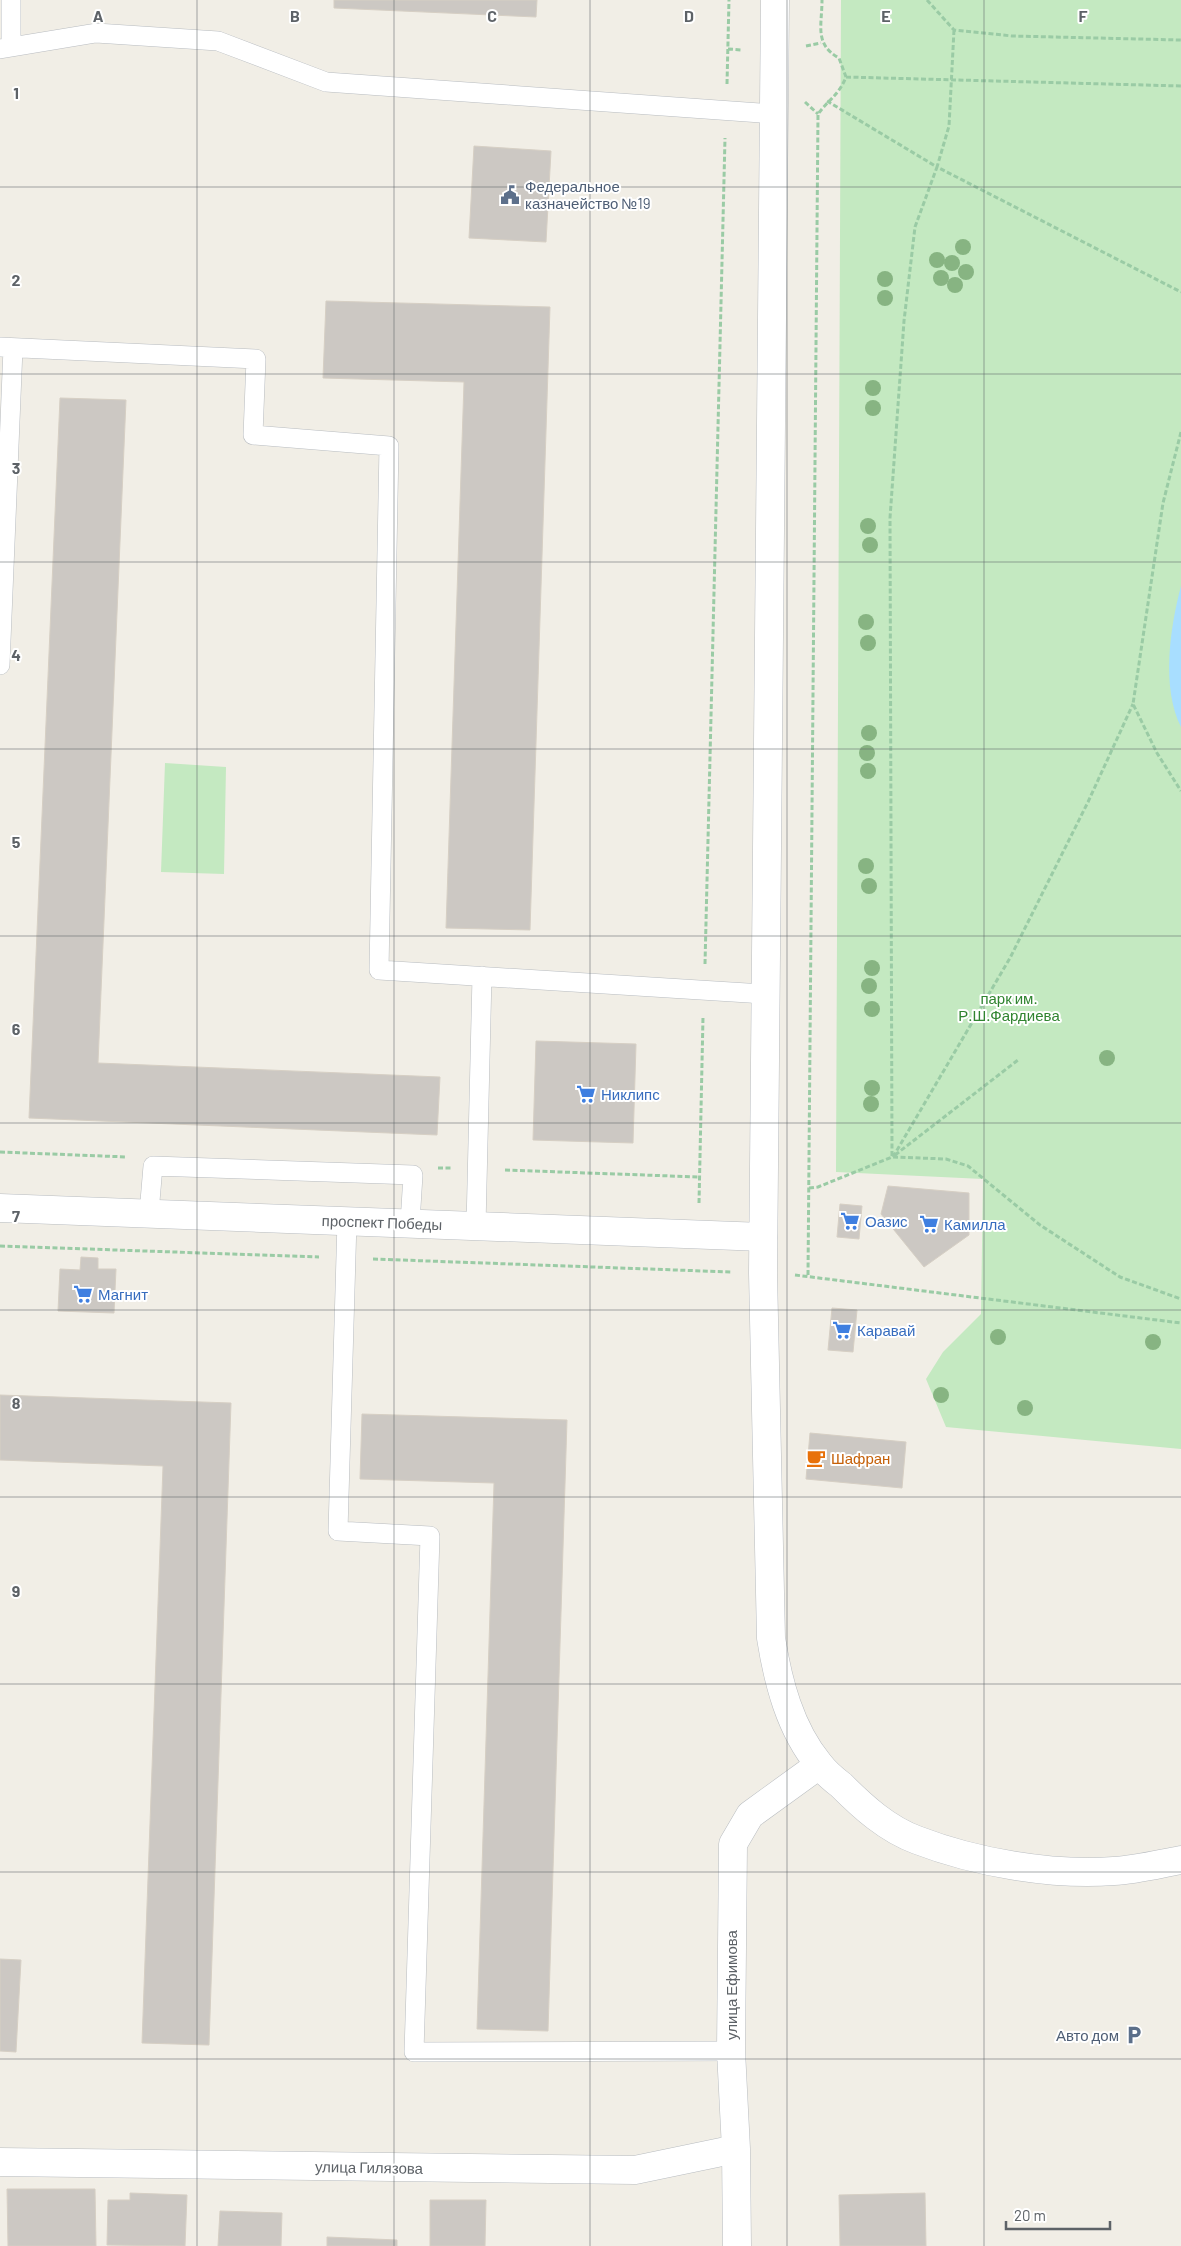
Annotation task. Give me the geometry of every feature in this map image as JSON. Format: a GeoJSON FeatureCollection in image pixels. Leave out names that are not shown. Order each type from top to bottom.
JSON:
{"type":"FeatureCollection","features":[{"type":"Feature","properties":{"kind":"street"},"geometry":{"type":"LineString","coordinates":[[775,0],[763,1237],[771,1638],[775,1666],[782,1694],[804,1741],[819,1765],[871,1814],[915,1840],[975,1858],[1037,1870],[1114,1871],[1181,1860]]}},
{"type":"Feature","properties":{"kind":"street","name":"проспект Победы"},"geometry":{"type":"LineString","coordinates":[[0,1208],[763,1237]]}},
{"type":"Feature","properties":{"kind":"street","name":"улица Ефимова"},"geometry":{"type":"LineString","coordinates":[[737,2246],[736,2149],[731,2051],[733,1844],[740,1829],[750,1815],[819,1765]]}},
{"type":"Feature","properties":{"kind":"street","name":"улица Гилязова"},"geometry":{"type":"LineString","coordinates":[[0,2162],[635,2170],[736,2149]]}},
{"type":"Feature","properties":{"kind":"lane"},"geometry":{"type":"LineString","coordinates":[[11,0],[6,48],[96,33],[218,41],[326,82],[774,114]]}},
{"type":"Feature","properties":{"kind":"lane"},"geometry":{"type":"LineString","coordinates":[[0,665],[7,347],[256,359],[253,435],[389,446],[379,970],[765,994]]}},
{"type":"Feature","properties":{"kind":"lane"},"geometry":{"type":"LineString","coordinates":[[476,1226],[482,976]]}},
{"type":"Feature","properties":{"kind":"lane"},"geometry":{"type":"LineString","coordinates":[[149,1213],[153,1166],[413,1175],[410,1223]]}},
{"type":"Feature","properties":{"kind":"lane"},"geometry":{"type":"LineString","coordinates":[[347,1220],[338,1531],[430,1536],[414,2052],[731,2051]]}},
{"type":"Feature","properties":{"kind":"path"},"geometry":{"type":"LineString","coordinates":[[698,1234],[729,0]]}},
{"type":"Feature","properties":{"kind":"path"},"geometry":{"type":"LineString","coordinates":[[808,1275],[818,114],[827,101],[841,92],[846,77],[839,58],[827,51],[822,42],[822,0]]}},
{"type":"Feature","properties":{"kind":"path"},"geometry":{"type":"LineString","coordinates":[[927,0],[954,30],[1012,36],[1181,40]]}},
{"type":"Feature","properties":{"kind":"path"},"geometry":{"type":"LineString","coordinates":[[892,1157],[890,518],[904,320],[914,227],[937,168],[950,126],[954,30]]}},
{"type":"Feature","properties":{"kind":"path"},"geometry":{"type":"LineString","coordinates":[[846,77],[1181,86]]}},
{"type":"Feature","properties":{"kind":"path"},"geometry":{"type":"LineString","coordinates":[[827,101],[937,168],[1181,292]]}},
{"type":"Feature","properties":{"kind":"path"},"geometry":{"type":"LineString","coordinates":[[892,1157],[1010,958],[1088,802],[1133,704],[1163,503],[1181,432]]}},
{"type":"Feature","properties":{"kind":"path"},"geometry":{"type":"LineString","coordinates":[[1133,704],[1157,753],[1181,791]]}},
{"type":"Feature","properties":{"kind":"path"},"geometry":{"type":"LineString","coordinates":[[809,1188],[818,1187],[892,1157],[1018,1060]]}},
{"type":"Feature","properties":{"kind":"path"},"geometry":{"type":"LineString","coordinates":[[892,1157],[946,1159],[968,1166],[1040,1226],[1120,1277],[1181,1299]]}},
{"type":"Feature","properties":{"kind":"path"},"geometry":{"type":"LineString","coordinates":[[0,1246],[808,1275],[1181,1323]]}},
{"type":"Feature","properties":{"kind":"green space","name":"парк им. Р.Ш.Фардиева"},"geometry":{"type":"Polygon","coordinates":[[[841,0],[1181,0],[1181,1449],[946,1427],[926,1379],[943,1352],[981,1314],[983,1179],[836,1172],[841,0]]]}},
{"type":"Feature","properties":{"kind":"green space"},"geometry":{"type":"Polygon","coordinates":[[[165,763],[226,767],[224,874],[161,872],[165,763]]]}},
{"type":"Feature","properties":{"kind":"water"},"geometry":{"type":"Polygon","coordinates":[[[1181,586],[1181,727],[1171,694],[1169,657],[1181,586]]]}},
{"type":"Feature","properties":{"kind":"building"},"geometry":{"type":"Polygon","coordinates":[[[334,0],[537,0],[536,17],[334,8],[334,0]]]}},
{"type":"Feature","properties":{"kind":"building"},"geometry":{"type":"Polygon","coordinates":[[[474,146],[551,151],[546,242],[469,238],[474,146]]]}},
{"type":"Feature","properties":{"kind":"building"},"geometry":{"type":"Polygon","coordinates":[[[326,301],[550,307],[530,930],[446,928],[464,382],[323,378],[326,301]]]}},
{"type":"Feature","properties":{"kind":"building"},"geometry":{"type":"Polygon","coordinates":[[[60,398],[126,400],[98,1063],[440,1077],[437,1135],[29,1118],[60,398]]]}},
{"type":"Feature","properties":{"kind":"building"},"geometry":{"type":"Polygon","coordinates":[[[536,1041],[636,1044],[633,1143],[533,1140],[536,1041]]]}},
{"type":"Feature","properties":{"kind":"building","name":"Камилла"},"geometry":{"type":"Polygon","coordinates":[[[888,1186],[969,1193],[969,1235],[924,1267],[881,1214],[888,1186]]]}},
{"type":"Feature","properties":{"kind":"building"},"geometry":{"type":"Polygon","coordinates":[[[840,1204],[862,1206],[859,1239],[837,1237],[840,1204]]]}},
{"type":"Feature","properties":{"kind":"building"},"geometry":{"type":"Polygon","coordinates":[[[81,1257],[98,1258],[98,1269],[116,1269],[114,1313],[58,1311],[60,1269],[80,1270],[81,1257]]]}},
{"type":"Feature","properties":{"kind":"building"},"geometry":{"type":"Polygon","coordinates":[[[832,1308],[857,1310],[853,1352],[828,1350],[832,1308]]]}},
{"type":"Feature","properties":{"kind":"building"},"geometry":{"type":"Polygon","coordinates":[[[0,1395],[231,1403],[209,2045],[142,2043],[163,1466],[0,1460],[0,1395]]]}},
{"type":"Feature","properties":{"kind":"building"},"geometry":{"type":"Polygon","coordinates":[[[362,1414],[567,1420],[548,2031],[477,2029],[494,1483],[360,1479],[362,1414]]]}},
{"type":"Feature","properties":{"kind":"building"},"geometry":{"type":"Polygon","coordinates":[[[810,1433],[906,1442],[902,1488],[806,1479],[810,1433]]]}},
{"type":"Feature","properties":{"kind":"building"},"geometry":{"type":"Polygon","coordinates":[[[0,1959],[21,1960],[16,2052],[0,2051],[0,1959]]]}},
{"type":"Feature","properties":{"kind":"building"},"geometry":{"type":"Polygon","coordinates":[[[7,2189],[95,2189],[96,2246],[8,2246],[7,2189]]]}},
{"type":"Feature","properties":{"kind":"building"},"geometry":{"type":"Polygon","coordinates":[[[130,2193],[187,2195],[185,2246],[107,2245],[108,2200],[130,2200],[130,2193]]]}},
{"type":"Feature","properties":{"kind":"building"},"geometry":{"type":"Polygon","coordinates":[[[925,2193],[926,2246],[840,2246],[839,2195],[925,2193]]]}},
{"type":"Feature","properties":{"kind":"building"},"geometry":{"type":"Polygon","coordinates":[[[430,2200],[486,2200],[485,2246],[430,2246],[430,2200]]]}},
{"type":"Feature","properties":{"kind":"building"},"geometry":{"type":"Polygon","coordinates":[[[220,2211],[282,2213],[281,2246],[218,2246],[220,2211]]]}},
{"type":"Feature","properties":{"kind":"building"},"geometry":{"type":"Polygon","coordinates":[[[327,2237],[397,2240],[397,2246],[327,2246],[327,2237]]]}},
{"type":"Feature","properties":{"kind":"place","name":"Федеральное казначейство №19"},"geometry":{"type":"Point","coordinates":[510,195]}},
{"type":"Feature","properties":{"kind":"place","name":"Никлипс"},"geometry":{"type":"Point","coordinates":[586,1094]}},
{"type":"Feature","properties":{"kind":"place","name":"Оазис"},"geometry":{"type":"Point","coordinates":[850,1221]}},
{"type":"Feature","properties":{"kind":"place","name":"Камилла"},"geometry":{"type":"Point","coordinates":[929,1224]}},
{"type":"Feature","properties":{"kind":"place","name":"Магнит"},"geometry":{"type":"Point","coordinates":[83,1294]}},
{"type":"Feature","properties":{"kind":"place","name":"Каравай"},"geometry":{"type":"Point","coordinates":[842,1330]}},
{"type":"Feature","properties":{"kind":"place","name":"Шафран"},"geometry":{"type":"Point","coordinates":[816,1458]}},
{"type":"Feature","properties":{"kind":"place","name":"Авто дом"},"geometry":{"type":"Point","coordinates":[1134,2035]}}]}
